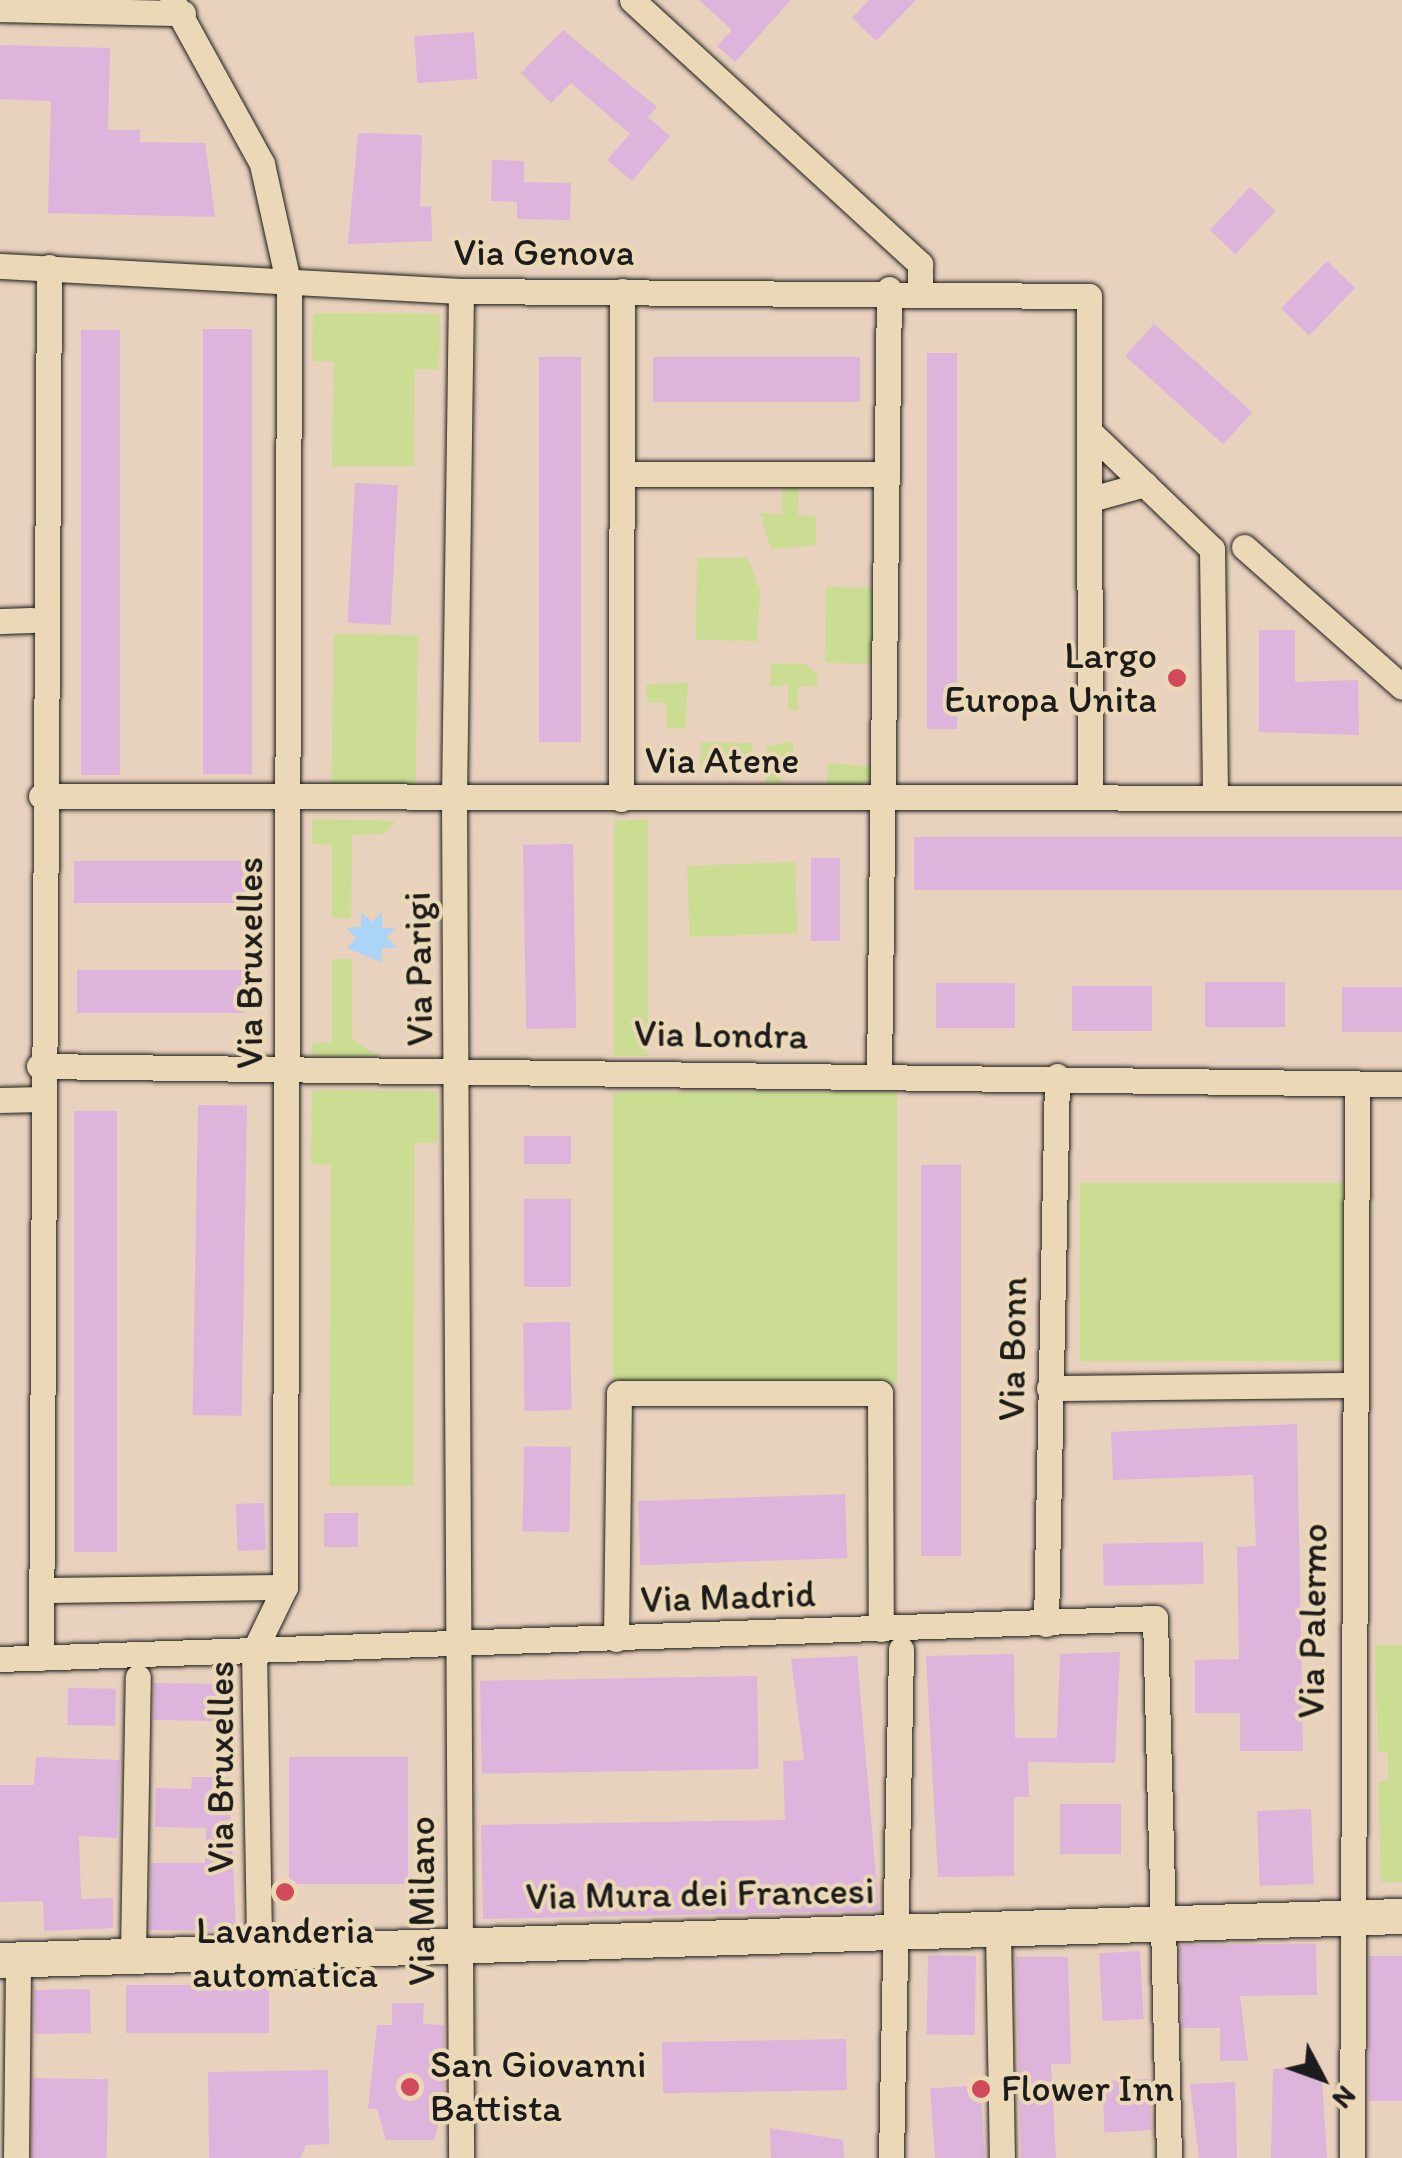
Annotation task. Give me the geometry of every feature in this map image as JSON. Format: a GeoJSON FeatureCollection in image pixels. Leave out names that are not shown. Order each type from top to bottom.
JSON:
{"type":"FeatureCollection","features":[{"type":"Feature","properties":{"kind":"street"},"geometry":{"type":"LineString","coordinates":[[632,0],[920,264],[920,289]]}},
{"type":"Feature","properties":{"kind":"street"},"geometry":{"type":"LineString","coordinates":[[0,9],[178,6]]}},
{"type":"Feature","properties":{"kind":"street","name":"Via Bruxelles"},"geometry":{"type":"LineString","coordinates":[[178,6],[262,164],[289,286],[285,1586],[254,1652],[259,1946]]}},
{"type":"Feature","properties":{"kind":"street","name":"Via Genova"},"geometry":{"type":"LineString","coordinates":[[0,266],[289,286],[461,292],[920,289],[1090,296],[1090,432]]}},
{"type":"Feature","properties":{"kind":"street"},"geometry":{"type":"LineString","coordinates":[[41,1658],[40,1066],[49,267]]}},
{"type":"Feature","properties":{"kind":"street"},"geometry":{"type":"LineString","coordinates":[[878,1074],[889,289]]}},
{"type":"Feature","properties":{"kind":"street"},"geometry":{"type":"LineString","coordinates":[[621,799],[622,290]]}},
{"type":"Feature","properties":{"kind":"street","name":"Via Parigi"},"geometry":{"type":"LineString","coordinates":[[458,1644],[454,799],[461,292]]}},
{"type":"Feature","properties":{"kind":"street"},"geometry":{"type":"LineString","coordinates":[[1090,432],[1212,548],[1215,796]]}},
{"type":"Feature","properties":{"kind":"street"},"geometry":{"type":"LineString","coordinates":[[1090,432],[1090,796]]}},
{"type":"Feature","properties":{"kind":"street"},"geometry":{"type":"LineString","coordinates":[[624,474],[887,474]]}},
{"type":"Feature","properties":{"kind":"street"},"geometry":{"type":"LineString","coordinates":[[1091,499],[1145,484]]}},
{"type":"Feature","properties":{"kind":"street"},"geometry":{"type":"LineString","coordinates":[[1244,547],[1402,687]]}},
{"type":"Feature","properties":{"kind":"street"},"geometry":{"type":"LineString","coordinates":[[0,620],[32,620]]}},
{"type":"Feature","properties":{"kind":"street","name":"Via Atene"},"geometry":{"type":"LineString","coordinates":[[42,796],[1402,798]]}},
{"type":"Feature","properties":{"kind":"street","name":"Via Londra"},"geometry":{"type":"LineString","coordinates":[[40,1066],[287,1073],[458,1070],[878,1074],[1402,1084]]}},
{"type":"Feature","properties":{"kind":"street","name":"Via Bonn"},"geometry":{"type":"LineString","coordinates":[[1046,1624],[1058,1076]]}},
{"type":"Feature","properties":{"kind":"street","name":"Via Palermo"},"geometry":{"type":"LineString","coordinates":[[1352,2158],[1348,1918],[1357,1084]]}},
{"type":"Feature","properties":{"kind":"street"},"geometry":{"type":"LineString","coordinates":[[0,1100],[42,1100]]}},
{"type":"Feature","properties":{"kind":"street"},"geometry":{"type":"LineString","coordinates":[[1049,1388],[1355,1385]]}},
{"type":"Feature","properties":{"kind":"street"},"geometry":{"type":"LineString","coordinates":[[616,1638],[619,1393],[880,1392],[882,1629]]}},
{"type":"Feature","properties":{"kind":"street"},"geometry":{"type":"LineString","coordinates":[[41,1590],[285,1586]]}},
{"type":"Feature","properties":{"kind":"street","name":"Via Madrid"},"geometry":{"type":"LineString","coordinates":[[0,1659],[1155,1618],[1161,1922]]}},
{"type":"Feature","properties":{"kind":"street","name":"Via Milano"},"geometry":{"type":"LineString","coordinates":[[458,1644],[461,2158]]}},
{"type":"Feature","properties":{"kind":"street"},"geometry":{"type":"LineString","coordinates":[[891,2158],[900,1932],[901,1649]]}},
{"type":"Feature","properties":{"kind":"street"},"geometry":{"type":"LineString","coordinates":[[133,1953],[138,1677]]}},
{"type":"Feature","properties":{"kind":"street","name":"Via Mura dei Francesi"},"geometry":{"type":"LineString","coordinates":[[9,1960],[259,1946],[998,1932],[1161,1922],[1402,1916]]}},
{"type":"Feature","properties":{"kind":"street"},"geometry":{"type":"LineString","coordinates":[[1161,1922],[1169,2158]]}},
{"type":"Feature","properties":{"kind":"street"},"geometry":{"type":"LineString","coordinates":[[998,1932],[1002,2158]]}},
{"type":"Feature","properties":{"kind":"street"},"geometry":{"type":"LineString","coordinates":[[9,1960],[16,2158]]}},
{"type":"Feature","properties":{"kind":"green space"},"geometry":{"type":"Polygon","coordinates":[[[313,313],[440,314],[439,369],[415,369],[414,466],[332,466],[334,362],[312,361],[313,313]]]}},
{"type":"Feature","properties":{"kind":"green space"},"geometry":{"type":"Polygon","coordinates":[[[783,487],[799,487],[798,515],[816,516],[816,545],[771,549],[760,513],[782,514],[783,487]]]}},
{"type":"Feature","properties":{"kind":"green space"},"geometry":{"type":"Polygon","coordinates":[[[697,558],[748,558],[760,591],[757,641],[696,640],[697,558]]]}},
{"type":"Feature","properties":{"kind":"green space"},"geometry":{"type":"Polygon","coordinates":[[[826,587],[875,588],[874,664],[825,663],[826,587]]]}},
{"type":"Feature","properties":{"kind":"green space"},"geometry":{"type":"Polygon","coordinates":[[[334,634],[418,635],[415,787],[331,786],[334,634]]]}},
{"type":"Feature","properties":{"kind":"green space"},"geometry":{"type":"Polygon","coordinates":[[[771,663],[805,664],[817,674],[817,686],[798,687],[798,710],[788,710],[788,686],[770,686],[771,663]]]}},
{"type":"Feature","properties":{"kind":"green space"},"geometry":{"type":"Polygon","coordinates":[[[688,683],[685,728],[667,729],[666,703],[647,703],[646,684],[688,683]]]}},
{"type":"Feature","properties":{"kind":"green space"},"geometry":{"type":"Polygon","coordinates":[[[793,741],[793,767],[780,767],[780,784],[766,783],[766,747],[793,741]]]}},
{"type":"Feature","properties":{"kind":"green space"},"geometry":{"type":"Polygon","coordinates":[[[701,742],[752,743],[752,768],[701,767],[701,742]]]}},
{"type":"Feature","properties":{"kind":"green space"},"geometry":{"type":"Polygon","coordinates":[[[828,763],[878,767],[878,782],[827,786],[828,763]]]}},
{"type":"Feature","properties":{"kind":"green space"},"geometry":{"type":"Polygon","coordinates":[[[312,819],[396,821],[383,834],[352,835],[351,918],[332,918],[332,845],[312,844],[312,819]]]}},
{"type":"Feature","properties":{"kind":"green space"},"geometry":{"type":"Polygon","coordinates":[[[614,820],[648,820],[648,1056],[614,1056],[614,820]]]}},
{"type":"Feature","properties":{"kind":"green space"},"geometry":{"type":"Polygon","coordinates":[[[795,862],[797,933],[690,937],[687,866],[795,862]]]}},
{"type":"Feature","properties":{"kind":"green space"},"geometry":{"type":"Polygon","coordinates":[[[332,959],[352,959],[352,1039],[379,1056],[312,1056],[312,1043],[332,1042],[332,959]]]}},
{"type":"Feature","properties":{"kind":"green space"},"geometry":{"type":"Polygon","coordinates":[[[312,1090],[437,1091],[437,1143],[415,1143],[413,1486],[329,1486],[331,1165],[311,1164],[312,1090]]]}},
{"type":"Feature","properties":{"kind":"green space"},"geometry":{"type":"Polygon","coordinates":[[[613,1092],[897,1092],[897,1383],[613,1383],[613,1092]]]}},
{"type":"Feature","properties":{"kind":"green space"},"geometry":{"type":"Polygon","coordinates":[[[1080,1183],[1343,1183],[1343,1361],[1080,1361],[1080,1183]]]}},
{"type":"Feature","properties":{"kind":"green space"},"geometry":{"type":"Polygon","coordinates":[[[1375,1645],[1402,1645],[1402,1882],[1381,1882],[1378,1782],[1388,1781],[1388,1753],[1378,1752],[1375,1645]]]}},
{"type":"Feature","properties":{"kind":"water"},"geometry":{"type":"Polygon","coordinates":[[[361,912],[372,922],[382,912],[382,928],[395,928],[387,938],[397,948],[382,948],[381,962],[347,948],[356,938],[346,928],[361,927],[361,912]]]}},
{"type":"Feature","properties":{"kind":"building"},"geometry":{"type":"Polygon","coordinates":[[[699,0],[791,0],[735,62],[717,46],[732,30],[699,0]]]}},
{"type":"Feature","properties":{"kind":"building"},"geometry":{"type":"Polygon","coordinates":[[[869,0],[916,0],[876,41],[852,18],[869,0]]]}},
{"type":"Feature","properties":{"kind":"building"},"geometry":{"type":"Polygon","coordinates":[[[563,30],[657,107],[648,117],[670,136],[632,181],[607,160],[630,134],[571,83],[551,103],[521,73],[563,30]]]}},
{"type":"Feature","properties":{"kind":"building"},"geometry":{"type":"Polygon","coordinates":[[[474,32],[477,79],[417,83],[414,36],[474,32]]]}},
{"type":"Feature","properties":{"kind":"building"},"geometry":{"type":"Polygon","coordinates":[[[0,45],[110,48],[108,130],[140,130],[140,142],[205,143],[215,217],[48,213],[51,101],[0,99],[0,45]]]}},
{"type":"Feature","properties":{"kind":"building"},"geometry":{"type":"Polygon","coordinates":[[[358,133],[422,135],[420,207],[431,206],[432,241],[348,244],[358,133]]]}},
{"type":"Feature","properties":{"kind":"building"},"geometry":{"type":"Polygon","coordinates":[[[492,160],[524,161],[524,182],[571,183],[570,220],[517,219],[517,202],[491,201],[492,160]]]}},
{"type":"Feature","properties":{"kind":"building"},"geometry":{"type":"Polygon","coordinates":[[[1250,187],[1276,211],[1235,254],[1210,230],[1250,187]]]}},
{"type":"Feature","properties":{"kind":"building"},"geometry":{"type":"Polygon","coordinates":[[[1327,261],[1355,288],[1309,336],[1281,308],[1327,261]]]}},
{"type":"Feature","properties":{"kind":"building"},"geometry":{"type":"Polygon","coordinates":[[[1154,324],[1252,412],[1223,444],[1125,356],[1154,324]]]}},
{"type":"Feature","properties":{"kind":"building"},"geometry":{"type":"Polygon","coordinates":[[[203,329],[252,329],[252,774],[203,774],[203,329]]]}},
{"type":"Feature","properties":{"kind":"building"},"geometry":{"type":"Polygon","coordinates":[[[81,330],[120,330],[120,775],[81,775],[81,330]]]}},
{"type":"Feature","properties":{"kind":"building"},"geometry":{"type":"Polygon","coordinates":[[[927,353],[957,353],[957,729],[927,729],[927,353]]]}},
{"type":"Feature","properties":{"kind":"building"},"geometry":{"type":"Polygon","coordinates":[[[539,357],[581,357],[581,742],[539,742],[539,357]]]}},
{"type":"Feature","properties":{"kind":"building"},"geometry":{"type":"Polygon","coordinates":[[[653,357],[860,357],[860,402],[653,402],[653,357]]]}},
{"type":"Feature","properties":{"kind":"building"},"geometry":{"type":"Polygon","coordinates":[[[355,483],[398,485],[391,625],[348,623],[355,483]]]}},
{"type":"Feature","properties":{"kind":"building"},"geometry":{"type":"Polygon","coordinates":[[[1259,630],[1295,630],[1295,682],[1358,680],[1359,735],[1259,732],[1259,630]]]}},
{"type":"Feature","properties":{"kind":"building"},"geometry":{"type":"Polygon","coordinates":[[[914,837],[1402,837],[1402,890],[914,890],[914,837]]]}},
{"type":"Feature","properties":{"kind":"building"},"geometry":{"type":"Polygon","coordinates":[[[573,844],[576,1028],[526,1029],[523,845],[573,844]]]}},
{"type":"Feature","properties":{"kind":"building"},"geometry":{"type":"Polygon","coordinates":[[[811,858],[840,858],[840,941],[811,941],[811,858]]]}},
{"type":"Feature","properties":{"kind":"building"},"geometry":{"type":"Polygon","coordinates":[[[74,861],[246,861],[246,903],[74,903],[74,861]]]}},
{"type":"Feature","properties":{"kind":"building"},"geometry":{"type":"Polygon","coordinates":[[[77,970],[244,970],[244,1013],[77,1013],[77,970]]]}},
{"type":"Feature","properties":{"kind":"building"},"geometry":{"type":"Polygon","coordinates":[[[1205,982],[1285,982],[1285,1027],[1205,1027],[1205,982]]]}},
{"type":"Feature","properties":{"kind":"building"},"geometry":{"type":"Polygon","coordinates":[[[936,983],[1015,983],[1015,1028],[936,1028],[936,983]]]}},
{"type":"Feature","properties":{"kind":"building"},"geometry":{"type":"Polygon","coordinates":[[[1072,986],[1152,986],[1152,1031],[1072,1031],[1072,986]]]}},
{"type":"Feature","properties":{"kind":"building"},"geometry":{"type":"Polygon","coordinates":[[[1342,987],[1402,987],[1402,1032],[1342,1032],[1342,987]]]}},
{"type":"Feature","properties":{"kind":"building"},"geometry":{"type":"Polygon","coordinates":[[[198,1105],[247,1106],[242,1416],[193,1415],[198,1105]]]}},
{"type":"Feature","properties":{"kind":"building"},"geometry":{"type":"Polygon","coordinates":[[[74,1111],[117,1111],[117,1552],[74,1552],[74,1111]]]}},
{"type":"Feature","properties":{"kind":"building"},"geometry":{"type":"Polygon","coordinates":[[[524,1136],[571,1136],[571,1164],[524,1164],[524,1136]]]}},
{"type":"Feature","properties":{"kind":"building"},"geometry":{"type":"Polygon","coordinates":[[[921,1165],[961,1165],[961,1556],[921,1556],[921,1165]]]}},
{"type":"Feature","properties":{"kind":"building"},"geometry":{"type":"Polygon","coordinates":[[[524,1199],[571,1199],[571,1287],[524,1287],[524,1199]]]}},
{"type":"Feature","properties":{"kind":"building"},"geometry":{"type":"Polygon","coordinates":[[[570,1322],[572,1410],[525,1411],[523,1323],[570,1322]]]}},
{"type":"Feature","properties":{"kind":"building"},"geometry":{"type":"Polygon","coordinates":[[[1297,1424],[1303,1751],[1240,1751],[1240,1713],[1195,1713],[1195,1660],[1239,1659],[1237,1547],[1256,1546],[1253,1475],[1113,1480],[1111,1432],[1297,1424]]]}},
{"type":"Feature","properties":{"kind":"building"},"geometry":{"type":"Polygon","coordinates":[[[524,1446],[571,1447],[570,1532],[523,1531],[524,1446]]]}},
{"type":"Feature","properties":{"kind":"building"},"geometry":{"type":"Polygon","coordinates":[[[845,1494],[847,1558],[640,1565],[638,1501],[845,1494]]]}},
{"type":"Feature","properties":{"kind":"building"},"geometry":{"type":"Polygon","coordinates":[[[264,1503],[266,1550],[238,1551],[236,1504],[264,1503]]]}},
{"type":"Feature","properties":{"kind":"building"},"geometry":{"type":"Polygon","coordinates":[[[324,1513],[358,1513],[358,1547],[324,1547],[324,1513]]]}},
{"type":"Feature","properties":{"kind":"building"},"geometry":{"type":"Polygon","coordinates":[[[1203,1542],[1204,1584],[1104,1586],[1103,1544],[1203,1542]]]}},
{"type":"Feature","properties":{"kind":"building"},"geometry":{"type":"Polygon","coordinates":[[[1120,1652],[1115,1763],[1028,1762],[1029,1797],[1014,1797],[1014,1876],[938,1877],[926,1656],[1014,1654],[1015,1738],[1057,1738],[1060,1654],[1120,1652]]]}},
{"type":"Feature","properties":{"kind":"building"},"geometry":{"type":"Polygon","coordinates":[[[857,1656],[879,1911],[483,1919],[481,1825],[785,1820],[783,1761],[804,1760],[791,1659],[857,1656]]]}},
{"type":"Feature","properties":{"kind":"building"},"geometry":{"type":"Polygon","coordinates":[[[757,1676],[759,1769],[482,1774],[480,1681],[757,1676]]]}},
{"type":"Feature","properties":{"kind":"building"},"geometry":{"type":"Polygon","coordinates":[[[154,1683],[217,1684],[216,1721],[153,1720],[154,1683]]]}},
{"type":"Feature","properties":{"kind":"building"},"geometry":{"type":"Polygon","coordinates":[[[68,1688],[116,1689],[115,1726],[67,1725],[68,1688]]]}},
{"type":"Feature","properties":{"kind":"building"},"geometry":{"type":"Polygon","coordinates":[[[36,1757],[120,1760],[117,1838],[79,1836],[81,1899],[113,1898],[113,1928],[44,1931],[43,1901],[0,1902],[0,1785],[34,1785],[36,1757]]]}},
{"type":"Feature","properties":{"kind":"building"},"geometry":{"type":"Polygon","coordinates":[[[289,1757],[408,1757],[408,1884],[289,1884],[289,1757]]]}},
{"type":"Feature","properties":{"kind":"building"},"geometry":{"type":"Polygon","coordinates":[[[192,1777],[229,1777],[236,1931],[150,1930],[151,1863],[205,1863],[206,1828],[155,1827],[156,1788],[191,1789],[192,1777]]]}},
{"type":"Feature","properties":{"kind":"building"},"geometry":{"type":"Polygon","coordinates":[[[1060,1804],[1121,1804],[1121,1854],[1060,1854],[1060,1804]]]}},
{"type":"Feature","properties":{"kind":"building"},"geometry":{"type":"Polygon","coordinates":[[[1311,1809],[1314,1884],[1260,1886],[1257,1811],[1311,1809]]]}},
{"type":"Feature","properties":{"kind":"building"},"geometry":{"type":"Polygon","coordinates":[[[1316,1944],[1317,1995],[1240,1996],[1248,2061],[1220,2061],[1220,2028],[1182,2028],[1180,1945],[1316,1944]]]}},
{"type":"Feature","properties":{"kind":"building"},"geometry":{"type":"Polygon","coordinates":[[[1140,1951],[1144,2019],[1103,2021],[1099,1953],[1140,1951]]]}},
{"type":"Feature","properties":{"kind":"building"},"geometry":{"type":"Polygon","coordinates":[[[928,1955],[976,1956],[975,2035],[927,2034],[928,1955]]]}},
{"type":"Feature","properties":{"kind":"building"},"geometry":{"type":"Polygon","coordinates":[[[1369,1956],[1402,1956],[1402,2101],[1369,2101],[1369,1956]]]}},
{"type":"Feature","properties":{"kind":"building"},"geometry":{"type":"Polygon","coordinates":[[[1016,1957],[1068,1957],[1071,2064],[1051,2064],[1056,2158],[1021,2158],[1016,1957]]]}},
{"type":"Feature","properties":{"kind":"building"},"geometry":{"type":"Polygon","coordinates":[[[126,1985],[269,1985],[269,2033],[126,2033],[126,1985]]]}},
{"type":"Feature","properties":{"kind":"building"},"geometry":{"type":"Polygon","coordinates":[[[90,1989],[91,2033],[35,2034],[34,1990],[90,1989]]]}},
{"type":"Feature","properties":{"kind":"building","name":"San Giovanni Battista"},"geometry":{"type":"Polygon","coordinates":[[[392,2003],[424,2003],[423,2024],[444,2025],[444,2110],[434,2140],[386,2140],[377,2109],[368,2109],[377,2025],[392,2025],[392,2003]]]}},
{"type":"Feature","properties":{"kind":"building"},"geometry":{"type":"Polygon","coordinates":[[[846,2039],[847,2090],[663,2093],[662,2042],[846,2039]]]}},
{"type":"Feature","properties":{"kind":"building"},"geometry":{"type":"Polygon","coordinates":[[[1321,2066],[1327,2158],[1271,2158],[1273,2069],[1321,2066]]]}},
{"type":"Feature","properties":{"kind":"building"},"geometry":{"type":"Polygon","coordinates":[[[328,2070],[329,2144],[306,2145],[300,2158],[209,2158],[208,2072],[328,2070]]]}},
{"type":"Feature","properties":{"kind":"building"},"geometry":{"type":"Polygon","coordinates":[[[33,2078],[108,2079],[107,2158],[32,2158],[33,2078]]]}},
{"type":"Feature","properties":{"kind":"building"},"geometry":{"type":"Polygon","coordinates":[[[1149,2079],[1152,2130],[1105,2132],[1102,2081],[1149,2079]]]}},
{"type":"Feature","properties":{"kind":"building"},"geometry":{"type":"Polygon","coordinates":[[[1235,2082],[1237,2158],[1199,2158],[1190,2084],[1235,2082]]]}},
{"type":"Feature","properties":{"kind":"building"},"geometry":{"type":"Polygon","coordinates":[[[980,2085],[985,2158],[935,2158],[930,2088],[980,2085]]]}},
{"type":"Feature","properties":{"kind":"building"},"geometry":{"type":"Polygon","coordinates":[[[770,2128],[843,2140],[844,2158],[771,2158],[770,2128]]]}},
{"type":"Feature","properties":{"kind":"place","name":"Largo Europa Unita"},"geometry":{"type":"Point","coordinates":[1177,678]}},
{"type":"Feature","properties":{"kind":"place","name":"Lavanderia automatica"},"geometry":{"type":"Point","coordinates":[285,1892]}},
{"type":"Feature","properties":{"kind":"place","name":"San Giovanni Battista"},"geometry":{"type":"Point","coordinates":[410,2087]}},
{"type":"Feature","properties":{"kind":"place","name":"Flower Inn"},"geometry":{"type":"Point","coordinates":[981,2089]}}]}
